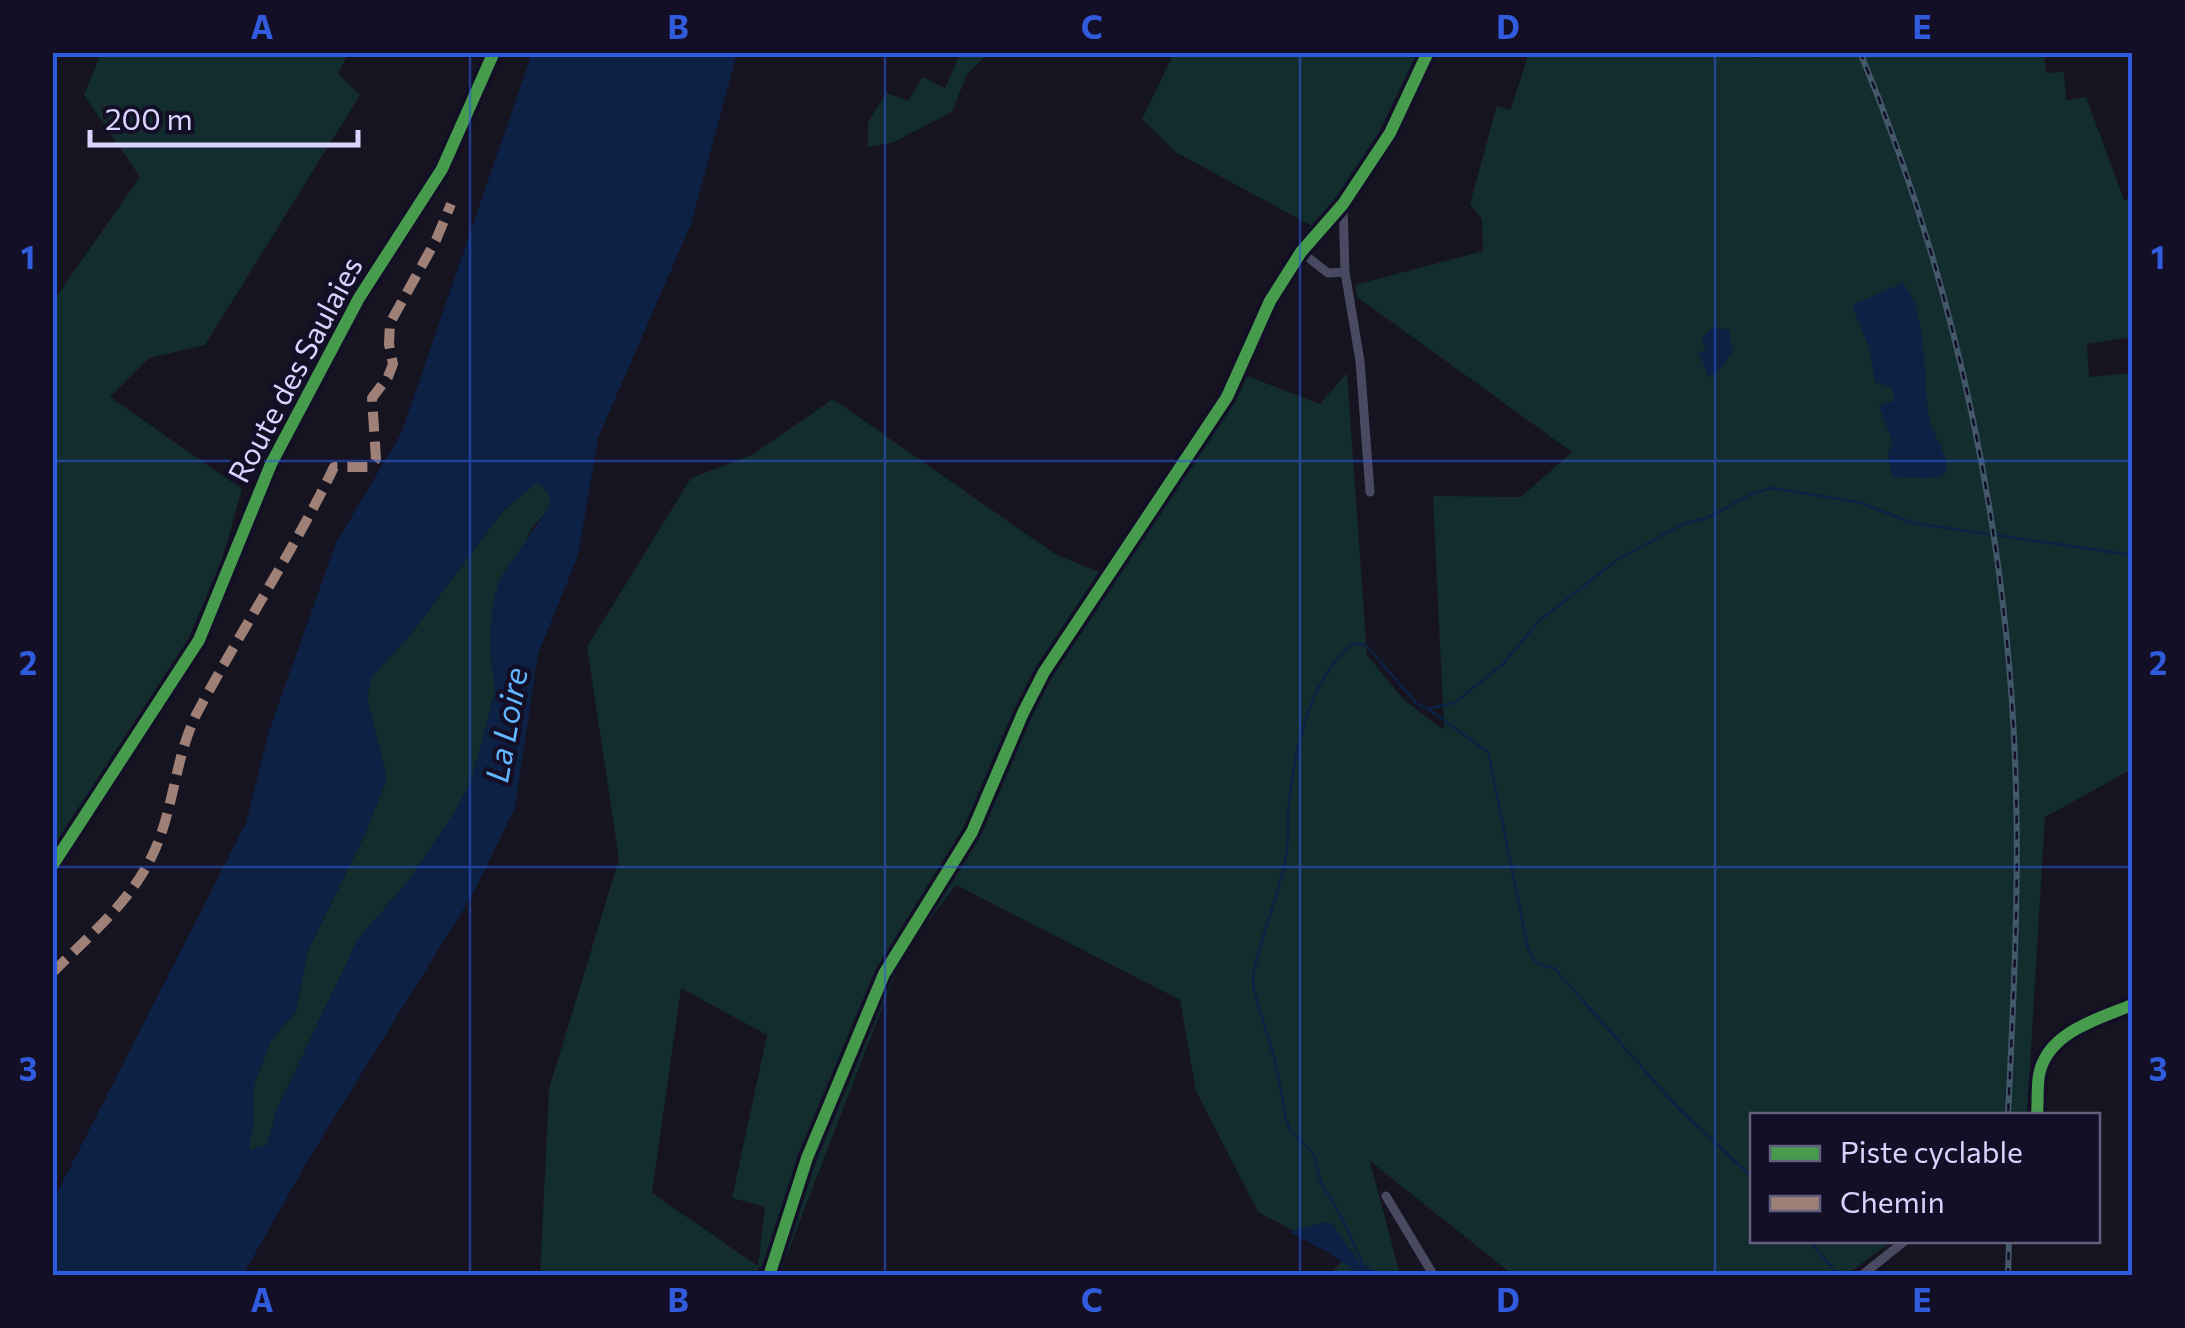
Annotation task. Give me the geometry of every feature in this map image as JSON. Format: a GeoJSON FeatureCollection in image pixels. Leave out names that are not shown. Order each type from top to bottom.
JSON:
{"type":"FeatureCollection","features":[{"type":"Feature","properties":{"kind":"street","name":"Route des Saulaies"},"geometry":{"type":"LineString","coordinates":[[52,866],[199,640],[271,464],[359,298],[442,169],[494,52]]}},
{"type":"Feature","properties":{"kind":"street"},"geometry":{"type":"LineString","coordinates":[[768,1276],[808,1158],[884,974],[972,832],[1044,672],[1227,397],[1270,300],[1301,252],[1344,204],[1390,133],[1428,52]]}},
{"type":"Feature","properties":{"kind":"street"},"geometry":{"type":"LineString","coordinates":[[1344,204],[1344,272],[1360,361],[1370,492]]}},
{"type":"Feature","properties":{"kind":"street"},"geometry":{"type":"LineString","coordinates":[[1301,252],[1328,272],[1344,272]]}},
{"type":"Feature","properties":{"kind":"street"},"geometry":{"type":"LineString","coordinates":[[2037,1113],[2039,1077],[2051,1050],[2068,1033],[2132,1006]]}},
{"type":"Feature","properties":{"kind":"street"},"geometry":{"type":"LineString","coordinates":[[1386,1196],[1434,1276]]}},
{"type":"Feature","properties":{"kind":"street"},"geometry":{"type":"LineString","coordinates":[[1861,1276],[1902,1243]]}},
{"type":"Feature","properties":{"kind":"green space"},"geometry":{"type":"Polygon","coordinates":[[[1754,52],[1756,58],[1766,52],[2044,53],[2046,73],[2064,72],[2066,100],[2086,97],[2124,200],[2132,199],[2132,337],[2087,344],[2089,377],[2132,373],[2132,555],[2128,555],[2132,583],[2132,769],[2045,817],[2027,1113],[1750,1113],[1750,1243],[1889,1243],[1850,1272],[1858,1275],[1513,1275],[1370,1161],[1400,1275],[1329,1275],[1345,1258],[1258,1212],[1196,1091],[1180,1000],[956,885],[902,956],[781,1270],[759,1267],[756,1276],[540,1276],[549,1089],[619,859],[587,647],[691,478],[752,455],[833,399],[1055,554],[1109,576],[1239,393],[1247,376],[1320,404],[1347,373],[1367,655],[1404,700],[1444,730],[1433,496],[1521,497],[1572,452],[1357,297],[1355,285],[1483,251],[1482,219],[1470,204],[1497,105],[1510,111],[1529,53],[1754,52]],[[681,988],[652,1193],[758,1266],[765,1207],[732,1198],[767,1035],[681,988]]]}},
{"type":"Feature","properties":{"kind":"green space"},"geometry":{"type":"Polygon","coordinates":[[[101,53],[348,53],[338,74],[360,95],[205,345],[149,358],[110,397],[242,489],[220,567],[170,681],[53,861],[53,296],[56,297],[140,177],[84,95],[101,53]]]}},
{"type":"Feature","properties":{"kind":"green space"},"geometry":{"type":"Polygon","coordinates":[[[961,53],[989,53],[967,74],[952,112],[892,143],[868,147],[868,122],[887,93],[908,101],[922,77],[945,88],[961,53]]]}},
{"type":"Feature","properties":{"kind":"green space"},"geometry":{"type":"Polygon","coordinates":[[[1174,53],[1418,53],[1364,162],[1314,227],[1177,153],[1142,119],[1174,53]]]}},
{"type":"Feature","properties":{"kind":"green space"},"geometry":{"type":"Polygon","coordinates":[[[535,484],[541,484],[550,497],[548,509],[530,531],[490,643],[495,692],[471,782],[409,880],[358,939],[277,1109],[267,1146],[248,1150],[254,1120],[254,1085],[271,1041],[296,1011],[308,950],[366,832],[387,778],[367,698],[372,676],[408,638],[503,511],[535,484]]]}},
{"type":"Feature","properties":{"kind":"water","name":"La Loire"},"geometry":{"type":"Polygon","coordinates":[[[532,53],[737,53],[691,224],[598,438],[578,555],[538,654],[515,807],[474,892],[311,1155],[243,1275],[53,1275],[53,1201],[246,823],[269,731],[336,543],[401,434],[532,53]],[[535,484],[503,511],[408,638],[372,676],[367,698],[387,778],[366,832],[308,950],[296,1011],[271,1041],[254,1085],[249,1150],[267,1145],[277,1109],[358,939],[409,880],[471,782],[495,692],[490,643],[493,603],[500,578],[548,509],[550,497],[541,484],[535,484]]]}},
{"type":"Feature","properties":{"kind":"water"},"geometry":{"type":"Polygon","coordinates":[[[1903,283],[1917,313],[1930,420],[1947,465],[1947,472],[1933,477],[1892,478],[1888,453],[1893,443],[1879,406],[1895,400],[1891,387],[1875,382],[1869,348],[1852,305],[1903,283]]]}},
{"type":"Feature","properties":{"kind":"water"},"geometry":{"type":"Polygon","coordinates":[[[1713,327],[1729,330],[1733,352],[1716,374],[1708,377],[1699,352],[1706,350],[1702,338],[1713,327]]]}},
{"type":"Feature","properties":{"kind":"water"},"geometry":{"type":"Polygon","coordinates":[[[1332,1223],[1359,1262],[1384,1275],[1361,1275],[1289,1232],[1332,1223]]]}},
{"type":"Feature","properties":{"kind":"waterway"},"geometry":{"type":"LineString","coordinates":[[1364,1267],[1321,1182],[1314,1155],[1289,1128],[1253,975],[1286,856],[1291,788],[1305,720],[1324,678],[1353,643],[1367,646],[1416,703],[1427,709],[1454,703],[1502,665],[1539,621],[1618,559],[1684,524],[1772,488],[1858,502],[1913,523],[2132,555]]}},
{"type":"Feature","properties":{"kind":"waterway"},"geometry":{"type":"LineString","coordinates":[[1428,709],[1488,752],[1528,948],[1537,964],[1554,968],[1678,1108],[1750,1175]]}},
{"type":"Feature","properties":{"kind":"waterway"},"geometry":{"type":"LineString","coordinates":[[1812,1243],[1839,1276]]}},
{"type":"Feature","properties":{"kind":"railway"},"geometry":{"type":"LineString","coordinates":[[1860,52],[1924,229],[1950,321],[1972,414],[2003,602],[2012,696],[2017,831],[2008,1113]]}},
{"type":"Feature","properties":{"kind":"railway"},"geometry":{"type":"LineString","coordinates":[[2008,1276],[2009,1243]]}},
{"type":"Feature","properties":{"kind":"marked path"},"geometry":{"type":"LineString","coordinates":[[52,973],[131,890],[151,858],[197,713],[334,467],[370,467],[376,459],[372,398],[393,364],[390,323],[436,240],[451,204]]}},
{"type":"Feature","properties":{"kind":"cycle path"},"geometry":{"type":"LineString","coordinates":[[52,866],[199,640],[271,464],[359,298],[442,169],[494,52]]}},
{"type":"Feature","properties":{"kind":"cycle path"},"geometry":{"type":"LineString","coordinates":[[769,1276],[807,1158],[884,974],[972,832],[1044,672],[1227,397],[1270,301],[1301,252],[1343,204],[1390,133],[1428,52]]}},
{"type":"Feature","properties":{"kind":"cycle path"},"geometry":{"type":"LineString","coordinates":[[2037,1113],[2039,1075],[2052,1048],[2076,1029],[2132,1005]]}}]}
